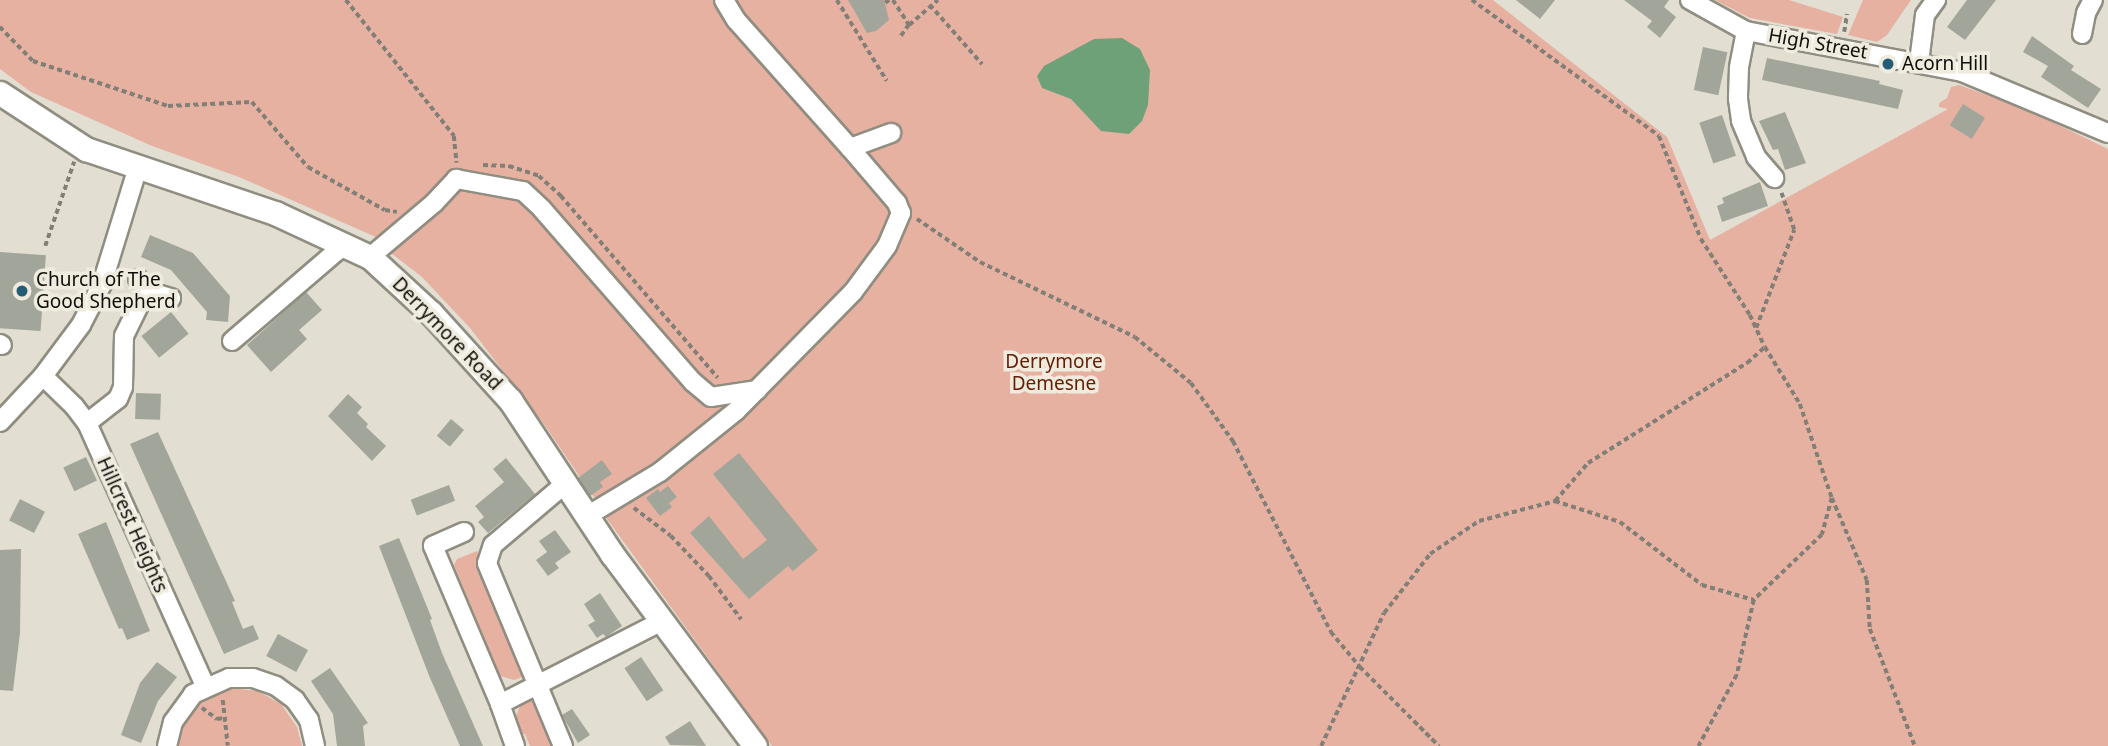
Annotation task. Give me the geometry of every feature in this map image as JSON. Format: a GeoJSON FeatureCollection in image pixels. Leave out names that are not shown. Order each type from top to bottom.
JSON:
{"type":"FeatureCollection","features":[{"type":"Feature","properties":{"kind":"main road","name":"Derrymore Road"},"geometry":{"type":"LineString","coordinates":[[0,93],[83,147],[275,213],[370,257],[468,351],[510,400],[660,622],[755,746]]}},
{"type":"Feature","properties":{"kind":"street"},"geometry":{"type":"LineString","coordinates":[[587,516],[660,472],[736,411],[853,292],[887,246],[901,213],[897,204],[850,148],[736,20],[724,0]]}},
{"type":"Feature","properties":{"kind":"street","name":"High Street"},"geometry":{"type":"LineString","coordinates":[[1690,0],[1746,32],[1962,72],[2108,134]]}},
{"type":"Feature","properties":{"kind":"street"},"geometry":{"type":"LineString","coordinates":[[1919,62],[1925,15],[1936,0]]}},
{"type":"Feature","properties":{"kind":"street"},"geometry":{"type":"LineString","coordinates":[[2082,34],[2086,13],[2093,0]]}},
{"type":"Feature","properties":{"kind":"street"},"geometry":{"type":"LineString","coordinates":[[1746,32],[1738,78],[1741,121],[1756,158],[1774,178]]}},
{"type":"Feature","properties":{"kind":"street"},"geometry":{"type":"LineString","coordinates":[[850,148],[891,133]]}},
{"type":"Feature","properties":{"kind":"street"},"geometry":{"type":"LineString","coordinates":[[0,422],[43,376],[81,326],[102,284],[138,167]]}},
{"type":"Feature","properties":{"kind":"street"},"geometry":{"type":"LineString","coordinates":[[370,257],[419,216],[456,179],[523,191],[542,209],[689,378],[711,397],[757,390]]}},
{"type":"Feature","properties":{"kind":"street"},"geometry":{"type":"LineString","coordinates":[[232,341],[337,251],[341,243]]}},
{"type":"Feature","properties":{"kind":"street"},"geometry":{"type":"LineString","coordinates":[[87,423],[118,399],[123,387],[124,336],[144,285],[171,298]]}},
{"type":"Feature","properties":{"kind":"street","name":"Hillcrest Heights"},"geometry":{"type":"LineString","coordinates":[[43,376],[75,406],[87,423],[205,687]]}},
{"type":"Feature","properties":{"kind":"street"},"geometry":{"type":"LineString","coordinates":[[563,746],[540,684],[487,563],[493,545],[565,484]]}},
{"type":"Feature","properties":{"kind":"street"},"geometry":{"type":"LineString","coordinates":[[464,532],[433,546],[515,746]]}},
{"type":"Feature","properties":{"kind":"street"},"geometry":{"type":"LineString","coordinates":[[500,704],[660,622]]}},
{"type":"Feature","properties":{"kind":"street"},"geometry":{"type":"LineString","coordinates":[[167,746],[173,722],[205,687],[229,678],[253,678],[276,686],[295,700],[309,720],[315,746]]}},
{"type":"Feature","properties":{"kind":"path"},"geometry":{"type":"LineString","coordinates":[[346,0],[454,136],[458,156],[456,179]]}},
{"type":"Feature","properties":{"kind":"path"},"geometry":{"type":"LineString","coordinates":[[837,0],[887,81]]}},
{"type":"Feature","properties":{"kind":"path"},"geometry":{"type":"LineString","coordinates":[[900,38],[909,25],[938,0]]}},
{"type":"Feature","properties":{"kind":"path"},"geometry":{"type":"LineString","coordinates":[[1472,0],[1659,136],[1701,239],[1800,404],[1832,498],[1867,580],[1870,629],[1915,746]]}},
{"type":"Feature","properties":{"kind":"path"},"geometry":{"type":"LineString","coordinates":[[889,1],[909,25]]}},
{"type":"Feature","properties":{"kind":"path"},"geometry":{"type":"LineString","coordinates":[[930,5],[982,64]]}},
{"type":"Feature","properties":{"kind":"path"},"geometry":{"type":"LineString","coordinates":[[0,27],[33,61],[168,106],[252,102],[307,167],[385,210],[397,212],[410,206],[419,216]]}},
{"type":"Feature","properties":{"kind":"path"},"geometry":{"type":"LineString","coordinates":[[46,246],[72,164],[83,147]]}},
{"type":"Feature","properties":{"kind":"path"},"geometry":{"type":"LineString","coordinates":[[480,166],[509,166],[540,176],[561,196],[704,364],[721,379]]}},
{"type":"Feature","properties":{"kind":"path"},"geometry":{"type":"LineString","coordinates":[[1756,328],[1794,230],[1786,203],[1774,178]]}},
{"type":"Feature","properties":{"kind":"path"},"geometry":{"type":"LineString","coordinates":[[901,213],[919,220],[980,262],[1135,337],[1191,383],[1233,441],[1331,632],[1360,667],[1439,746]]}},
{"type":"Feature","properties":{"kind":"path"},"geometry":{"type":"LineString","coordinates":[[1555,501],[1588,463],[1747,363],[1765,347]]}},
{"type":"Feature","properties":{"kind":"path"},"geometry":{"type":"LineString","coordinates":[[618,497],[671,536],[709,576],[741,619]]}},
{"type":"Feature","properties":{"kind":"path"},"geometry":{"type":"LineString","coordinates":[[1699,746],[1738,675],[1754,600],[1822,535],[1832,498]]}},
{"type":"Feature","properties":{"kind":"path"},"geometry":{"type":"LineString","coordinates":[[1321,746],[1384,613],[1430,554],[1479,521],[1555,501],[1620,522],[1702,585],[1754,600]]}},
{"type":"Feature","properties":{"kind":"path"},"geometry":{"type":"LineString","coordinates":[[205,687],[208,715],[217,719],[224,718]]}},
{"type":"Feature","properties":{"kind":"path"},"geometry":{"type":"LineString","coordinates":[[205,687],[224,702],[228,746]]}},
{"type":"Feature","properties":{"kind":"green space","name":"Derrymore Demesne"},"geometry":{"type":"Polygon","coordinates":[[[0,0],[1493,0],[1667,137],[1710,240],[1948,109],[1939,107],[1939,103],[1947,98],[1951,87],[1959,85],[2028,110],[2108,149],[2108,746],[772,746],[607,519],[608,511],[592,495],[546,427],[470,328],[422,277],[387,250],[389,246],[378,238],[239,177],[152,146],[31,92],[0,69],[0,0]]]}},
{"type":"Feature","properties":{"kind":"green space"},"geometry":{"type":"Polygon","coordinates":[[[1715,0],[1789,0],[1843,17],[1837,34],[1750,18],[1715,0]]]}},
{"type":"Feature","properties":{"kind":"green space"},"geometry":{"type":"Polygon","coordinates":[[[1863,0],[1911,0],[1887,35],[1877,42],[1848,35],[1863,0]]]}},
{"type":"Feature","properties":{"kind":"green space"},"geometry":{"type":"Polygon","coordinates":[[[477,551],[528,675],[514,680],[500,676],[454,565],[457,559],[477,551]]]}},
{"type":"Feature","properties":{"kind":"green space"},"geometry":{"type":"Polygon","coordinates":[[[231,688],[258,691],[281,704],[297,727],[302,746],[175,746],[180,725],[195,704],[218,691],[231,688]]]}},
{"type":"Feature","properties":{"kind":"green space"},"geometry":{"type":"Polygon","coordinates":[[[538,695],[557,746],[530,746],[525,734],[519,734],[514,721],[522,701],[538,695]]]}},
{"type":"Feature","properties":{"kind":"shaded area"},"geometry":{"type":"Polygon","coordinates":[[[1122,38],[1140,49],[1150,70],[1148,105],[1142,121],[1129,134],[1101,131],[1071,99],[1042,88],[1037,76],[1044,66],[1094,39],[1122,38]]]}},
{"type":"Feature","properties":{"kind":"building"},"geometry":{"type":"Polygon","coordinates":[[[848,0],[884,0],[889,20],[876,31],[867,33],[848,0]]]}},
{"type":"Feature","properties":{"kind":"building"},"geometry":{"type":"Polygon","coordinates":[[[1516,0],[1555,0],[1540,19],[1516,0]]]}},
{"type":"Feature","properties":{"kind":"building"},"geometry":{"type":"Polygon","coordinates":[[[1624,0],[1669,0],[1664,7],[1676,17],[1660,38],[1647,27],[1652,21],[1624,0]]]}},
{"type":"Feature","properties":{"kind":"building"},"geometry":{"type":"Polygon","coordinates":[[[1967,0],[1996,0],[1965,40],[1947,27],[1967,0]]]}},
{"type":"Feature","properties":{"kind":"building"},"geometry":{"type":"Polygon","coordinates":[[[2032,36],[2074,66],[2071,70],[2101,89],[2088,108],[2041,77],[2048,66],[2023,52],[2032,36]]]}},
{"type":"Feature","properties":{"kind":"building"},"geometry":{"type":"Polygon","coordinates":[[[1703,47],[1727,52],[1718,95],[1694,90],[1703,47]]]}},
{"type":"Feature","properties":{"kind":"building"},"geometry":{"type":"Polygon","coordinates":[[[1767,58],[1880,81],[1879,84],[1903,90],[1898,109],[1762,80],[1767,58]]]}},
{"type":"Feature","properties":{"kind":"building"},"geometry":{"type":"Polygon","coordinates":[[[1963,104],[1985,118],[1972,139],[1950,125],[1963,104]]]}},
{"type":"Feature","properties":{"kind":"building"},"geometry":{"type":"Polygon","coordinates":[[[1785,112],[1806,163],[1785,170],[1778,149],[1773,150],[1759,121],[1785,112]]]}},
{"type":"Feature","properties":{"kind":"building"},"geometry":{"type":"Polygon","coordinates":[[[1722,115],[1736,156],[1713,163],[1699,123],[1722,115]]]}},
{"type":"Feature","properties":{"kind":"building"},"geometry":{"type":"Polygon","coordinates":[[[1760,182],[1768,206],[1722,222],[1717,206],[1724,203],[1722,198],[1760,182]]]}},
{"type":"Feature","properties":{"kind":"building"},"geometry":{"type":"Polygon","coordinates":[[[150,235],[193,253],[230,296],[228,322],[206,320],[207,312],[171,270],[141,257],[150,235]]]}},
{"type":"Feature","properties":{"kind":"building","name":"Church of The Good Shepherd"},"geometry":{"type":"Polygon","coordinates":[[[0,252],[46,255],[41,331],[0,328],[0,252]]]}},
{"type":"Feature","properties":{"kind":"building"},"geometry":{"type":"Polygon","coordinates":[[[306,292],[322,310],[299,330],[307,339],[271,372],[247,345],[306,292]]]}},
{"type":"Feature","properties":{"kind":"building"},"geometry":{"type":"Polygon","coordinates":[[[171,312],[189,334],[159,358],[141,336],[171,312]]]}},
{"type":"Feature","properties":{"kind":"building"},"geometry":{"type":"Polygon","coordinates":[[[136,393],[161,394],[160,420],[135,419],[136,393]]]}},
{"type":"Feature","properties":{"kind":"building"},"geometry":{"type":"Polygon","coordinates":[[[348,394],[362,407],[357,413],[368,424],[366,427],[386,446],[372,461],[328,416],[348,394]]]}},
{"type":"Feature","properties":{"kind":"building"},"geometry":{"type":"Polygon","coordinates":[[[451,419],[464,430],[450,447],[437,436],[451,419]]]}},
{"type":"Feature","properties":{"kind":"building"},"geometry":{"type":"Polygon","coordinates":[[[158,432],[235,601],[232,602],[243,629],[253,625],[259,639],[224,654],[130,444],[158,432]]]}},
{"type":"Feature","properties":{"kind":"building"},"geometry":{"type":"Polygon","coordinates":[[[739,453],[818,550],[793,571],[788,566],[749,599],[690,533],[709,516],[743,559],[767,540],[713,474],[739,453]]]}},
{"type":"Feature","properties":{"kind":"building"},"geometry":{"type":"Polygon","coordinates":[[[86,457],[97,481],[74,491],[63,468],[86,457]]]}},
{"type":"Feature","properties":{"kind":"building"},"geometry":{"type":"Polygon","coordinates":[[[506,458],[535,494],[488,533],[478,522],[484,517],[475,506],[504,482],[493,469],[506,458]]]}},
{"type":"Feature","properties":{"kind":"building"},"geometry":{"type":"Polygon","coordinates":[[[602,460],[612,474],[600,482],[603,487],[590,496],[578,478],[602,460]]]}},
{"type":"Feature","properties":{"kind":"building"},"geometry":{"type":"Polygon","coordinates":[[[449,485],[455,501],[417,516],[411,500],[449,485]]]}},
{"type":"Feature","properties":{"kind":"building"},"geometry":{"type":"Polygon","coordinates":[[[668,486],[677,497],[669,503],[672,507],[660,516],[646,498],[658,489],[660,492],[668,486]]]}},
{"type":"Feature","properties":{"kind":"building"},"geometry":{"type":"Polygon","coordinates":[[[20,499],[45,512],[34,533],[9,520],[20,499]]]}},
{"type":"Feature","properties":{"kind":"building"},"geometry":{"type":"Polygon","coordinates":[[[106,522],[150,631],[127,640],[122,628],[119,629],[78,534],[106,522]]]}},
{"type":"Feature","properties":{"kind":"building"},"geometry":{"type":"Polygon","coordinates":[[[555,530],[571,552],[555,563],[559,568],[548,576],[536,560],[547,552],[539,541],[555,530]]]}},
{"type":"Feature","properties":{"kind":"building"},"geometry":{"type":"Polygon","coordinates":[[[399,538],[432,619],[430,620],[442,653],[483,746],[460,746],[430,678],[379,546],[399,538]]]}},
{"type":"Feature","properties":{"kind":"building"},"geometry":{"type":"Polygon","coordinates":[[[21,549],[20,633],[13,691],[0,690],[0,550],[21,549]]]}},
{"type":"Feature","properties":{"kind":"building"},"geometry":{"type":"Polygon","coordinates":[[[600,593],[622,626],[606,637],[603,634],[597,638],[588,625],[595,621],[584,604],[600,593]]]}},
{"type":"Feature","properties":{"kind":"building"},"geometry":{"type":"Polygon","coordinates":[[[278,634],[308,650],[296,672],[266,656],[278,634]]]}},
{"type":"Feature","properties":{"kind":"building"},"geometry":{"type":"Polygon","coordinates":[[[641,657],[663,690],[647,701],[624,668],[641,657]]]}},
{"type":"Feature","properties":{"kind":"building"},"geometry":{"type":"Polygon","coordinates":[[[157,662],[177,677],[158,701],[141,743],[121,735],[140,683],[157,662]]]}},
{"type":"Feature","properties":{"kind":"building"},"geometry":{"type":"Polygon","coordinates":[[[330,668],[368,723],[363,726],[365,746],[337,746],[333,714],[311,681],[330,668]]]}},
{"type":"Feature","properties":{"kind":"building"},"geometry":{"type":"Polygon","coordinates":[[[572,709],[590,735],[578,743],[562,715],[572,709]]]}},
{"type":"Feature","properties":{"kind":"building"},"geometry":{"type":"Polygon","coordinates":[[[690,721],[706,746],[670,745],[665,737],[690,721]]]}},
{"type":"Feature","properties":{"kind":"place","name":"Acorn Hill"},"geometry":{"type":"Point","coordinates":[1888,64]}},
{"type":"Feature","properties":{"kind":"place","name":"Church of The Good Shepherd"},"geometry":{"type":"Point","coordinates":[22,291]}}]}
